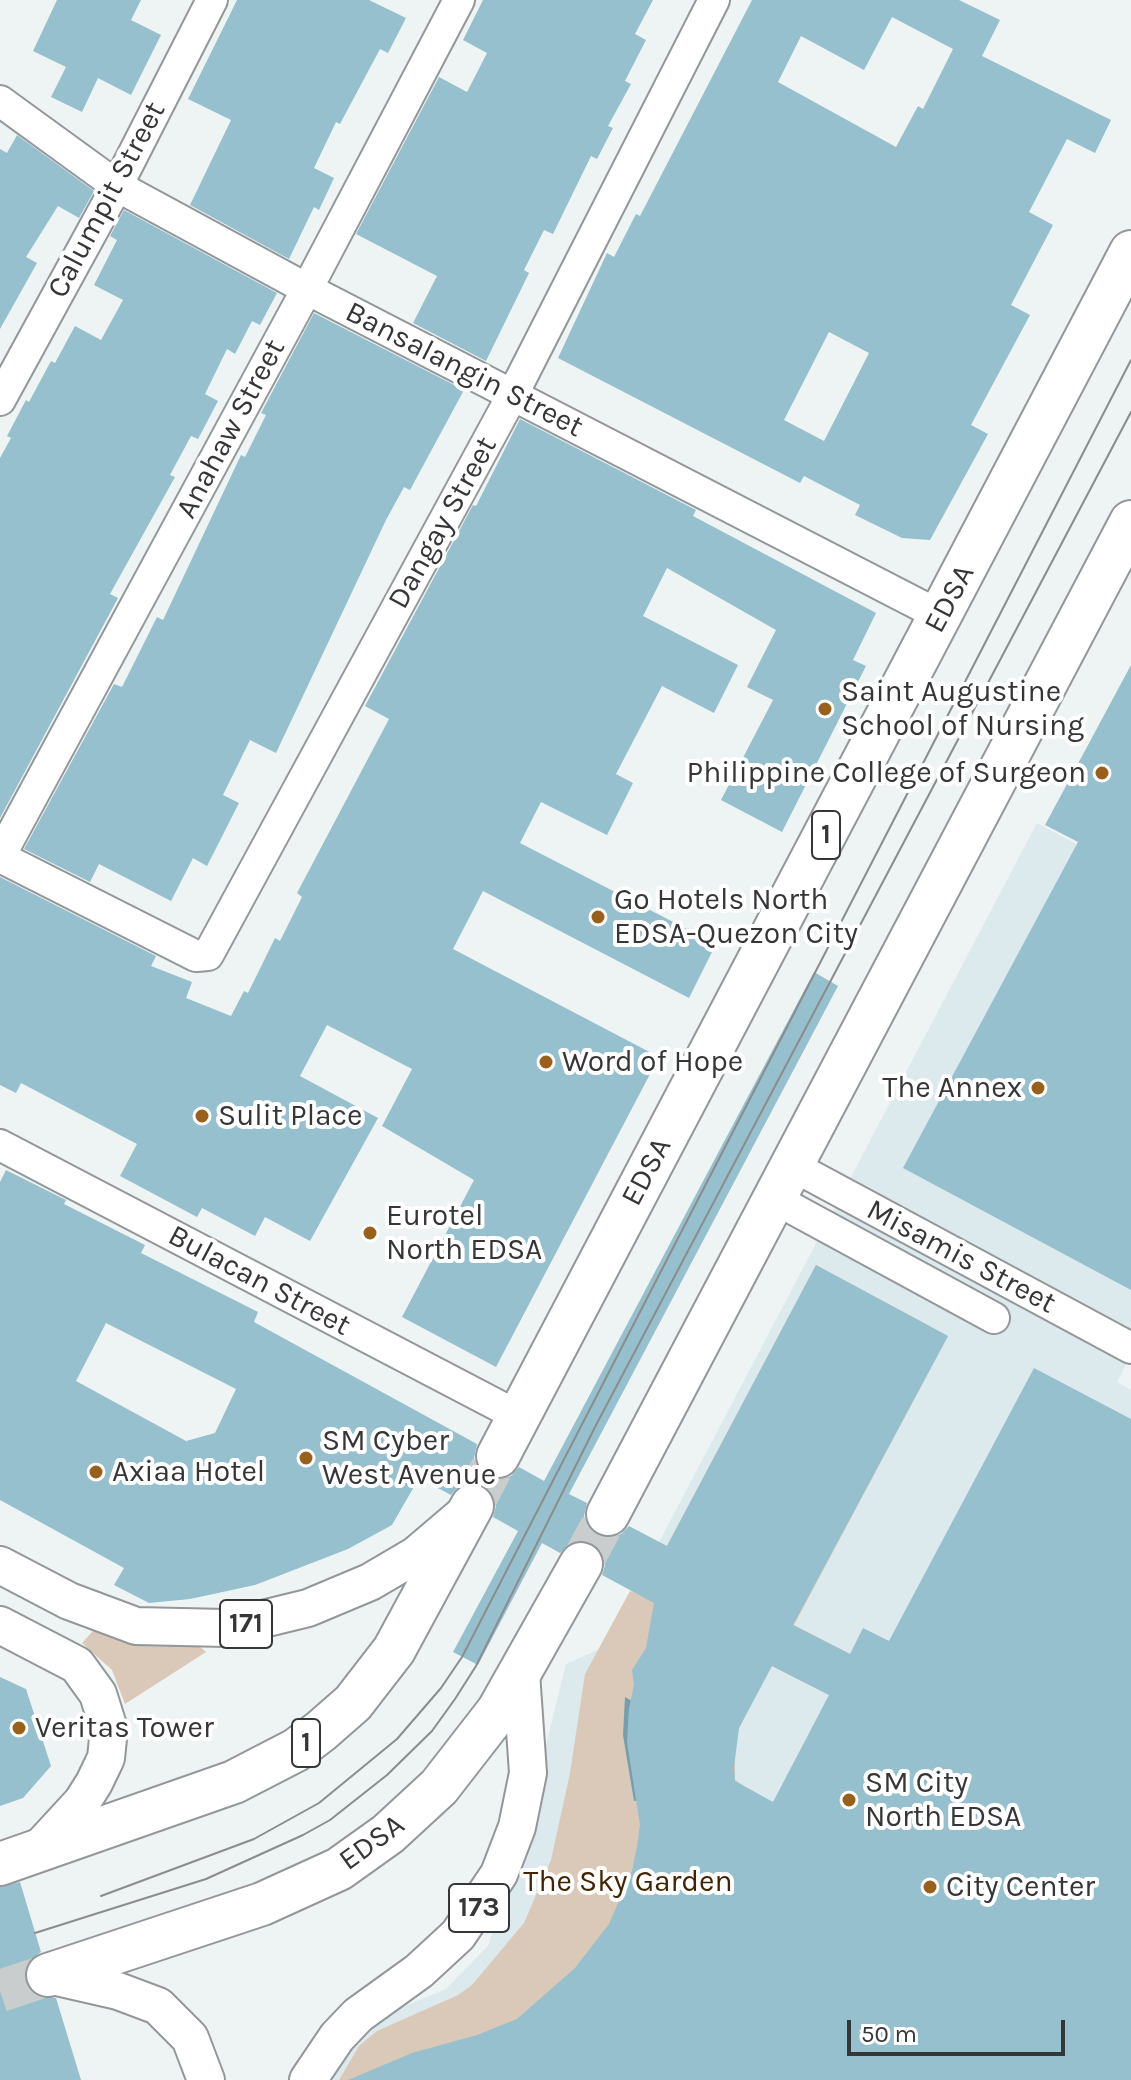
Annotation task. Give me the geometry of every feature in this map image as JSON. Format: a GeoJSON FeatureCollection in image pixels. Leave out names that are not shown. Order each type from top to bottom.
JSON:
{"type":"FeatureCollection","features":[{"type":"Feature","properties":{"kind":"highway","name":"EDSA"},"geometry":{"type":"LineString","coordinates":[[498,1456],[1131,252]]}},
{"type":"Feature","properties":{"kind":"highway"},"geometry":{"type":"LineString","coordinates":[[783,1175],[791,1137],[1131,502]]}},
{"type":"Feature","properties":{"kind":"highway"},"geometry":{"type":"LineString","coordinates":[[608,1514],[783,1175],[1131,522]]}},
{"type":"Feature","properties":{"kind":"highway","name":"1"},"geometry":{"type":"LineString","coordinates":[[17,1858],[234,1782],[296,1750],[321,1731],[353,1703],[394,1650],[472,1506]]}},
{"type":"Feature","properties":{"kind":"highway","name":"EDSA"},"geometry":{"type":"LineString","coordinates":[[48,1975],[227,1918],[339,1869],[397,1826],[439,1787],[498,1711],[581,1564]]}},
{"type":"Feature","properties":{"kind":"main road","name":"171"},"geometry":{"type":"LineString","coordinates":[[0,1565],[69,1601],[136,1626],[226,1628],[308,1608],[370,1582],[416,1555],[472,1506]]}},
{"type":"Feature","properties":{"kind":"main road"},"geometry":{"type":"LineString","coordinates":[[0,1625],[77,1665],[98,1694],[109,1729],[106,1758],[82,1802],[17,1858]]}},
{"type":"Feature","properties":{"kind":"main road","name":"173"},"geometry":{"type":"LineString","coordinates":[[308,2080],[337,2037],[358,2015],[428,1963],[458,1935],[499,1874],[525,1801],[527,1715],[521,1673]]}},
{"type":"Feature","properties":{"kind":"main road"},"geometry":{"type":"LineString","coordinates":[[48,1975],[118,1991],[158,2006],[190,2038],[206,2080]]}},
{"type":"Feature","properties":{"kind":"street","name":"Calumpit Street"},"geometry":{"type":"LineString","coordinates":[[0,400],[117,186],[212,0]]}},
{"type":"Feature","properties":{"kind":"street","name":"Anahaw Street"},"geometry":{"type":"LineString","coordinates":[[0,856],[307,289],[459,0]]}},
{"type":"Feature","properties":{"kind":"street","name":"Dangay Street"},"geometry":{"type":"LineString","coordinates":[[0,856],[196,956],[208,955],[512,396],[714,0]]}},
{"type":"Feature","properties":{"kind":"street","name":"Bansalangin Street"},"geometry":{"type":"LineString","coordinates":[[0,101],[117,186],[512,396],[941,616]]}},
{"type":"Feature","properties":{"kind":"street","name":"Bulacan Street"},"geometry":{"type":"LineString","coordinates":[[0,1145],[518,1416]]}},
{"type":"Feature","properties":{"kind":"street","name":"Misamis Street"},"geometry":{"type":"LineString","coordinates":[[783,1175],[994,1318]]}},
{"type":"Feature","properties":{"kind":"street","name":"Misamis Street"},"geometry":{"type":"LineString","coordinates":[[783,1175],[1131,1348]]}},
{"type":"Feature","properties":{"kind":"shaded area"},"geometry":{"type":"Polygon","coordinates":[[[1037,823],[1121,868],[1131,850],[1131,1355],[1117,1382],[1131,1390],[1131,2080],[317,2080],[360,2025],[446,1989],[488,1946],[521,1846],[566,1664],[604,1647],[1037,823]]]}},
{"type":"Feature","properties":{"kind":"green space","name":"The Sky Garden"},"geometry":{"type":"Polygon","coordinates":[[[816,1265],[948,1336],[794,1625],[850,1654],[829,1695],[772,1666],[758,1691],[739,1728],[735,1749],[735,1780],[744,1786],[616,2080],[339,2080],[359,2046],[377,2031],[458,1995],[472,1985],[524,1923],[551,1860],[570,1773],[585,1674],[630,1591],[641,1595],[816,1265]]]}},
{"type":"Feature","properties":{"kind":"green space"},"geometry":{"type":"Polygon","coordinates":[[[93,1631],[131,1641],[197,1644],[206,1652],[125,1704],[112,1670],[82,1643],[93,1631]]]}},
{"type":"Feature","properties":{"kind":"water"},"geometry":{"type":"Polygon","coordinates":[[[625,1697],[649,1711],[658,1796],[634,1801],[623,1735],[625,1697]]]}},
{"type":"Feature","properties":{"kind":"building"},"geometry":{"type":"Polygon","coordinates":[[[57,0],[141,0],[131,20],[161,35],[131,95],[98,78],[82,112],[51,97],[66,67],[33,51],[57,0]]]}},
{"type":"Feature","properties":{"kind":"building"},"geometry":{"type":"Polygon","coordinates":[[[237,0],[369,0],[406,18],[388,53],[380,49],[340,124],[336,122],[314,168],[334,178],[319,210],[314,207],[289,259],[190,205],[231,120],[188,99],[237,0]]]}},
{"type":"Feature","properties":{"kind":"building"},"geometry":{"type":"Polygon","coordinates":[[[483,0],[653,0],[635,34],[646,40],[625,81],[631,84],[608,126],[613,128],[597,159],[591,156],[553,234],[544,230],[524,270],[529,273],[486,361],[413,323],[437,276],[356,234],[439,77],[467,92],[487,53],[463,40],[483,0]]]}},
{"type":"Feature","properties":{"kind":"building"},"geometry":{"type":"Polygon","coordinates":[[[752,0],[959,0],[1000,20],[982,56],[1111,120],[1095,153],[1067,139],[1029,212],[1053,225],[1011,305],[1030,315],[971,425],[988,434],[930,540],[902,538],[855,515],[860,505],[804,476],[800,483],[558,358],[607,253],[614,257],[636,214],[640,216],[752,0]],[[892,17],[864,70],[801,36],[778,82],[896,147],[918,106],[923,109],[953,49],[892,17]],[[829,332],[784,420],[824,441],[869,353],[829,332]]]}},
{"type":"Feature","properties":{"kind":"building"},"geometry":{"type":"Polygon","coordinates":[[[17,135],[94,191],[79,218],[58,206],[26,257],[37,263],[0,329],[0,149],[7,153],[17,135]]]}},
{"type":"Feature","properties":{"kind":"building"},"geometry":{"type":"Polygon","coordinates":[[[124,210],[277,293],[260,325],[252,321],[235,354],[227,349],[205,394],[218,401],[198,439],[191,436],[170,475],[175,477],[110,594],[118,598],[0,818],[0,458],[11,438],[7,436],[26,400],[29,402],[51,361],[55,363],[75,326],[101,340],[123,300],[94,285],[117,240],[110,236],[124,210]]]}},
{"type":"Feature","properties":{"kind":"building"},"geometry":{"type":"Polygon","coordinates":[[[314,313],[464,390],[410,490],[404,487],[386,520],[276,753],[250,740],[223,795],[239,803],[207,866],[193,858],[171,901],[99,864],[90,882],[24,849],[114,684],[122,687],[157,617],[163,620],[241,455],[245,457],[266,415],[261,413],[314,313]]]}},
{"type":"Feature","properties":{"kind":"building"},"geometry":{"type":"Polygon","coordinates":[[[520,419],[696,510],[693,516],[876,613],[853,660],[866,666],[782,832],[721,800],[773,700],[747,687],[776,630],[667,568],[643,616],[738,665],[714,713],[662,686],[616,774],[633,783],[607,835],[541,802],[520,843],[716,944],[689,998],[483,891],[453,949],[659,1057],[496,1367],[402,1317],[474,1180],[382,1126],[412,1069],[327,1025],[300,1076],[378,1118],[310,1241],[265,1217],[255,1236],[202,1208],[197,1217],[120,1176],[137,1144],[21,1083],[16,1093],[0,1085],[0,877],[156,956],[151,966],[192,982],[186,998],[231,1016],[244,991],[248,993],[275,938],[280,941],[302,897],[297,893],[389,719],[365,706],[473,505],[476,506],[520,419]]]}},
{"type":"Feature","properties":{"kind":"building","name":"The Annex"},"geometry":{"type":"Polygon","coordinates":[[[1131,665],[1131,1290],[903,1168],[1078,842],[1045,825],[1131,665]]]}},
{"type":"Feature","properties":{"kind":"building"},"geometry":{"type":"Polygon","coordinates":[[[814,972],[838,986],[569,1494],[587,1503],[584,1516],[587,1526],[596,1535],[610,1538],[621,1534],[629,1526],[667,1546],[816,1265],[948,1336],[793,1625],[850,1654],[863,1628],[889,1641],[1034,1368],[1131,1419],[1131,2080],[348,2080],[412,2053],[477,2035],[517,2019],[575,1968],[609,1924],[632,1871],[640,1825],[627,1742],[629,1708],[634,1685],[632,1670],[646,1648],[654,1603],[602,1575],[605,1565],[602,1553],[592,1543],[582,1540],[570,1543],[560,1553],[542,1543],[478,1665],[453,1652],[518,1531],[493,1517],[496,1506],[493,1494],[483,1485],[472,1482],[460,1485],[451,1495],[419,1478],[392,1525],[348,1549],[255,1585],[190,1599],[149,1603],[114,1585],[124,1568],[0,1500],[0,1182],[6,1170],[145,1245],[141,1253],[258,1312],[254,1322],[477,1444],[474,1458],[478,1469],[486,1477],[500,1480],[511,1476],[519,1467],[544,1481],[814,972]],[[106,1323],[76,1381],[186,1441],[215,1433],[236,1389],[106,1323]],[[772,1666],[739,1728],[734,1767],[735,1781],[773,1802],[829,1695],[772,1666]]]}},
{"type":"Feature","properties":{"kind":"building","name":"Veritas Tower"},"geometry":{"type":"Polygon","coordinates":[[[0,1677],[26,1689],[51,1766],[23,1798],[0,1806],[0,1677]]]}},
{"type":"Feature","properties":{"kind":"building"},"geometry":{"type":"Polygon","coordinates":[[[20,1882],[41,1952],[30,1960],[24,1971],[25,1982],[33,1993],[56,1998],[81,2080],[0,2080],[0,1887],[20,1882]]]}},
{"type":"Feature","properties":{"kind":"tunnel"},"geometry":{"type":"LineString","coordinates":[[472,1506],[498,1456]]}},
{"type":"Feature","properties":{"kind":"tunnel"},"geometry":{"type":"LineString","coordinates":[[581,1564],[608,1514]]}},
{"type":"Feature","properties":{"kind":"tunnel"},"geometry":{"type":"LineString","coordinates":[[0,1991],[48,1975]]}},
{"type":"Feature","properties":{"kind":"tram line"},"geometry":{"type":"LineString","coordinates":[[101,1896],[254,1839],[319,1803],[397,1739],[441,1688],[462,1657],[1131,360]]}},
{"type":"Feature","properties":{"kind":"tram line"},"geometry":{"type":"LineString","coordinates":[[35,1933],[206,1879],[303,1835],[330,1820],[387,1775],[432,1731],[476,1666],[595,1427],[1131,412]]}},
{"type":"Feature","properties":{"kind":"place","name":"Saint Augustine School of Nursing"},"geometry":{"type":"Point","coordinates":[825,709]}},
{"type":"Feature","properties":{"kind":"place","name":"Philippine College of Surgeon"},"geometry":{"type":"Point","coordinates":[1102,773]}},
{"type":"Feature","properties":{"kind":"place","name":"Go Hotels North EDSA-Quezon City"},"geometry":{"type":"Point","coordinates":[598,917]}},
{"type":"Feature","properties":{"kind":"place","name":"Word of Hope"},"geometry":{"type":"Point","coordinates":[546,1062]}},
{"type":"Feature","properties":{"kind":"place","name":"The Annex"},"geometry":{"type":"Point","coordinates":[1038,1088]}},
{"type":"Feature","properties":{"kind":"place","name":"Sulit Place"},"geometry":{"type":"Point","coordinates":[202,1116]}},
{"type":"Feature","properties":{"kind":"place","name":"Eurotel North EDSA"},"geometry":{"type":"Point","coordinates":[370,1233]}},
{"type":"Feature","properties":{"kind":"place","name":"SM Cyber West Avenue"},"geometry":{"type":"Point","coordinates":[306,1458]}},
{"type":"Feature","properties":{"kind":"place","name":"Axiaa Hotel"},"geometry":{"type":"Point","coordinates":[96,1472]}},
{"type":"Feature","properties":{"kind":"place","name":"Veritas Tower"},"geometry":{"type":"Point","coordinates":[19,1728]}},
{"type":"Feature","properties":{"kind":"place","name":"SM City North EDSA"},"geometry":{"type":"Point","coordinates":[849,1800]}},
{"type":"Feature","properties":{"kind":"place","name":"City Center"},"geometry":{"type":"Point","coordinates":[930,1887]}}]}
